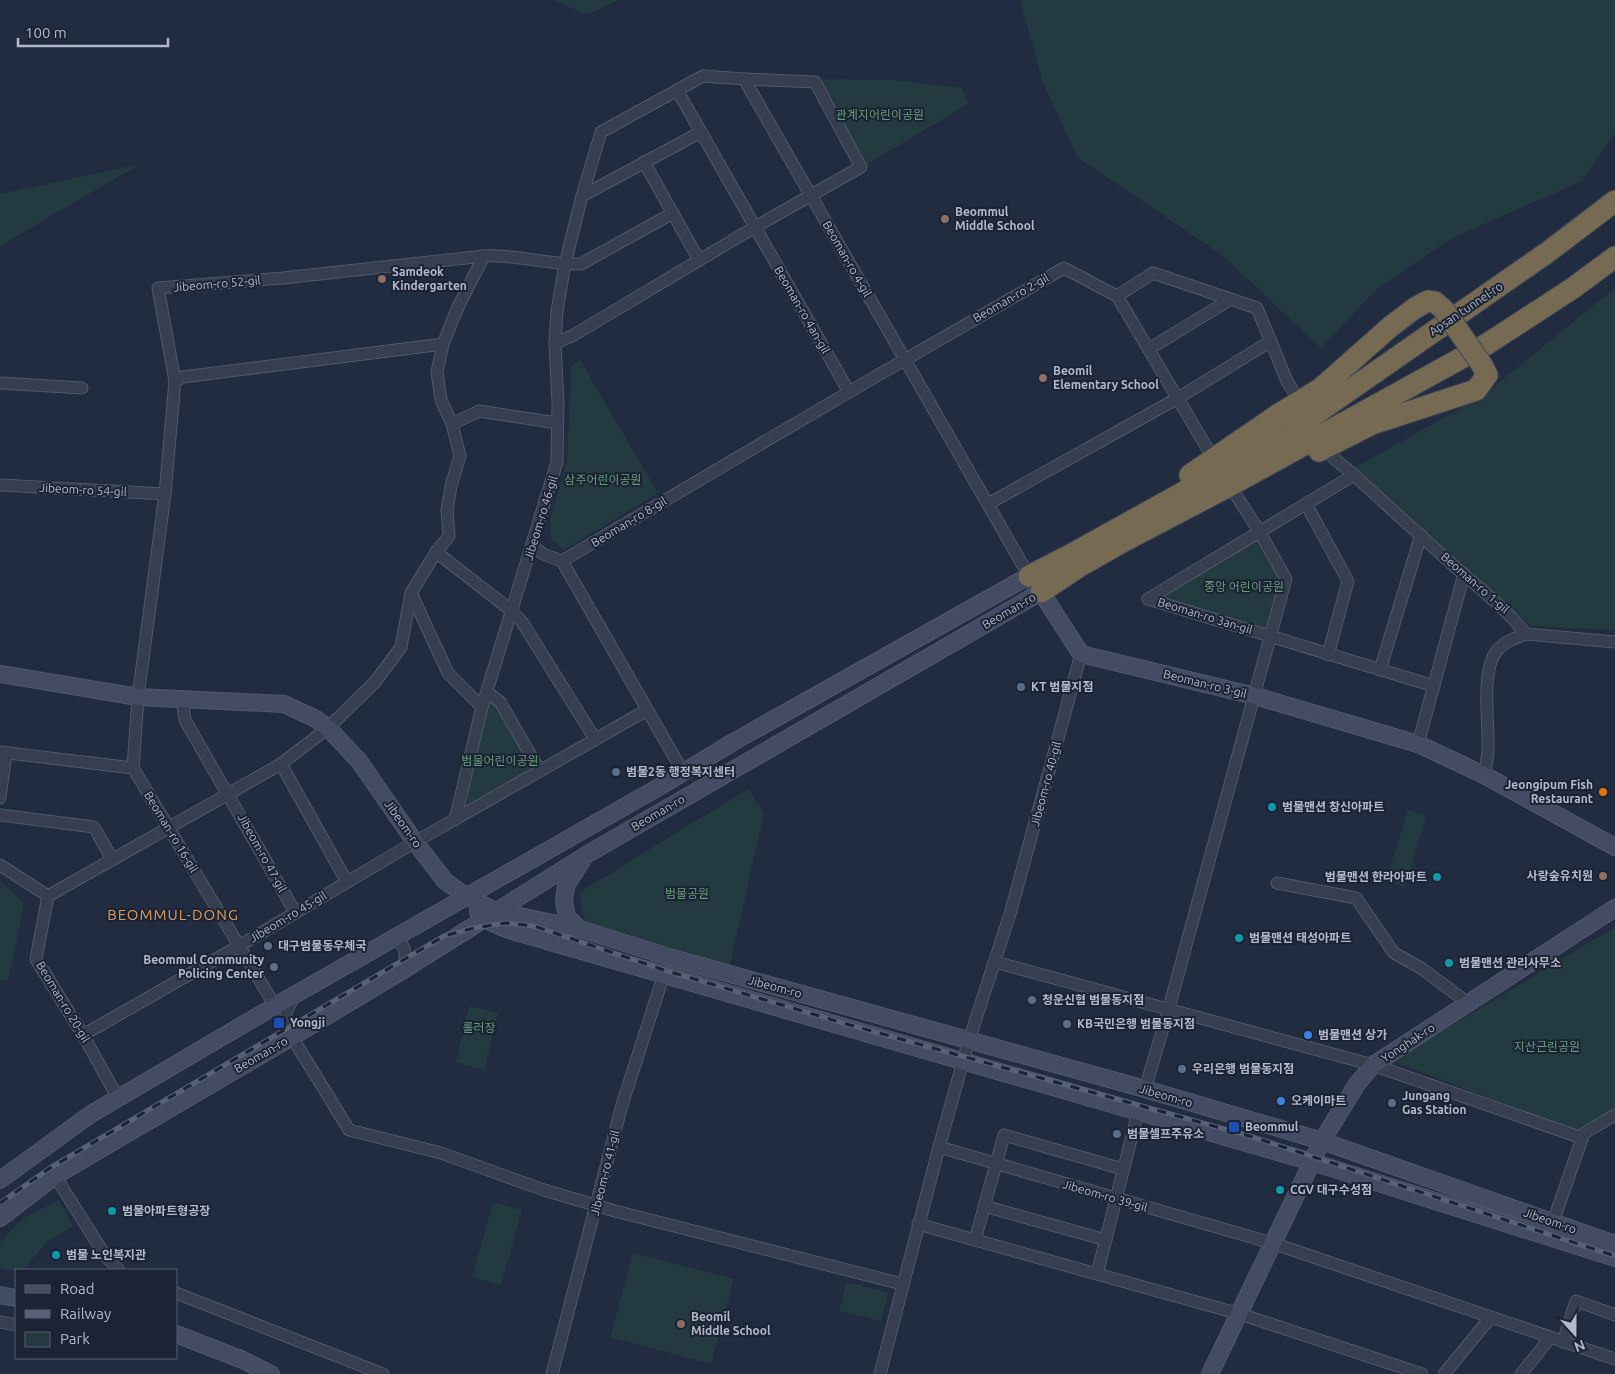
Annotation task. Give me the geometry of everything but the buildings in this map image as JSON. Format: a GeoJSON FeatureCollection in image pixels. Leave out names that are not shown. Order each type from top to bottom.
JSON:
{"type":"FeatureCollection","features":[{"type":"Feature","properties":{"kind":"highway","name":"Apsan tunnel-ro"},"geometry":{"type":"LineString","coordinates":[[1317,424],[1404,351],[1548,252],[1615,201]]}},
{"type":"Feature","properties":{"kind":"highway"},"geometry":{"type":"LineString","coordinates":[[1133,519],[1213,458],[1317,424],[1487,344],[1560,297],[1615,257]]}},
{"type":"Feature","properties":{"kind":"highway"},"geometry":{"type":"LineString","coordinates":[[1124,541],[1234,492],[1317,424],[1372,424],[1476,390],[1487,375],[1444,310],[1435,302],[1428,301],[1415,308],[1390,327],[1320,389],[1317,424]]}},
{"type":"Feature","properties":{"kind":"highway","name":"Beoman-ro"},"geometry":{"type":"LineString","coordinates":[[1035,584],[1072,554],[1133,519],[1281,438],[1317,424]]}},
{"type":"Feature","properties":{"kind":"highway","name":"Beoman-ro"},"geometry":{"type":"LineString","coordinates":[[1035,584],[1080,566],[1231,485],[1317,424]]}},
{"type":"Feature","properties":{"kind":"main road"},"geometry":{"type":"LineString","coordinates":[[1035,584],[1081,654]]}},
{"type":"Feature","properties":{"kind":"main road","name":"Beoman-ro"},"geometry":{"type":"LineString","coordinates":[[275,1006],[801,703],[1035,584]]}},
{"type":"Feature","properties":{"kind":"main road","name":"Beoman-ro"},"geometry":{"type":"LineString","coordinates":[[0,1218],[54,1176],[405,969],[586,855],[1035,584]]}},
{"type":"Feature","properties":{"kind":"main road","name":"Beoman-ro 3-gil"},"geometry":{"type":"LineString","coordinates":[[1081,654],[1255,696],[1418,744],[1484,775],[1615,847]]}},
{"type":"Feature","properties":{"kind":"main road","name":"Jibeom-ro"},"geometry":{"type":"LineString","coordinates":[[0,674],[138,697],[284,704],[316,719],[328,728],[359,761],[415,842],[445,880],[490,914],[580,929],[681,961],[1145,1089],[1322,1141],[1615,1244]]}},
{"type":"Feature","properties":{"kind":"main road"},"geometry":{"type":"LineString","coordinates":[[580,929],[568,917],[564,901],[566,886],[586,855]]}},
{"type":"Feature","properties":{"kind":"main road","name":"Yonghak-ro"},"geometry":{"type":"LineString","coordinates":[[1210,1374],[1322,1141],[1357,1084],[1374,1065],[1615,908]]}},
{"type":"Feature","properties":{"kind":"main road"},"geometry":{"type":"LineString","coordinates":[[490,914],[494,925],[546,941],[1312,1162],[1615,1258]]}},
{"type":"Feature","properties":{"kind":"main road"},"geometry":{"type":"LineString","coordinates":[[0,1180],[90,1114],[275,1006]]}},
{"type":"Feature","properties":{"kind":"main road"},"geometry":{"type":"LineString","coordinates":[[0,1295],[15,1298]]}},
{"type":"Feature","properties":{"kind":"main road"},"geometry":{"type":"LineString","coordinates":[[178,1335],[243,1360],[271,1374]]}},
{"type":"Feature","properties":{"kind":"street"},"geometry":{"type":"LineString","coordinates":[[555,343],[572,336],[755,227],[862,167],[814,82],[703,76],[677,90]]}},
{"type":"Feature","properties":{"kind":"street","name":"Beoman-ro 4-gil"},"geometry":{"type":"LineString","coordinates":[[744,79],[1035,584]]}},
{"type":"Feature","properties":{"kind":"street","name":"Beoman-ro 4an-gil"},"geometry":{"type":"LineString","coordinates":[[677,90],[849,392]]}},
{"type":"Feature","properties":{"kind":"street","name":"Jibeom-ro 46-gil"},"geometry":{"type":"LineString","coordinates":[[456,820],[482,707],[557,462],[558,423],[555,343],[557,311],[565,264],[601,132],[677,90]]}},
{"type":"Feature","properties":{"kind":"street"},"geometry":{"type":"LineString","coordinates":[[582,196],[701,132]]}},
{"type":"Feature","properties":{"kind":"street"},"geometry":{"type":"LineString","coordinates":[[644,162],[699,260]]}},
{"type":"Feature","properties":{"kind":"street"},"geometry":{"type":"LineString","coordinates":[[565,264],[580,264],[673,213]]}},
{"type":"Feature","properties":{"kind":"street","name":"Jibeom-ro 52-gil"},"geometry":{"type":"LineString","coordinates":[[133,768],[138,697],[165,494],[175,381],[158,288],[283,278],[500,255],[565,264]]}},
{"type":"Feature","properties":{"kind":"street"},"geometry":{"type":"LineString","coordinates":[[0,866],[48,896],[281,764],[328,728],[375,682],[402,648],[411,593],[436,552],[449,536],[447,510],[449,494],[460,456],[452,424],[441,400],[437,372],[443,344],[458,307],[484,256]]}},
{"type":"Feature","properties":{"kind":"street","name":"Beoman-ro 2-gil"},"geometry":{"type":"LineString","coordinates":[[905,359],[1064,268],[1117,296]]}},
{"type":"Feature","properties":{"kind":"street"},"geometry":{"type":"LineString","coordinates":[[1213,458],[1117,296],[1153,274],[1258,308],[1288,381],[1354,476]]}},
{"type":"Feature","properties":{"kind":"street"},"geometry":{"type":"LineString","coordinates":[[1149,349],[1232,299]]}},
{"type":"Feature","properties":{"kind":"street"},"geometry":{"type":"LineString","coordinates":[[988,504],[1178,398],[1271,341]]}},
{"type":"Feature","properties":{"kind":"street"},"geometry":{"type":"LineString","coordinates":[[175,381],[183,377],[443,344]]}},
{"type":"Feature","properties":{"kind":"street","name":"Beoman-ro 8-gil"},"geometry":{"type":"LineString","coordinates":[[562,561],[905,359]]}},
{"type":"Feature","properties":{"kind":"street"},"geometry":{"type":"LineString","coordinates":[[0,383],[82,388]]}},
{"type":"Feature","properties":{"kind":"street"},"geometry":{"type":"LineString","coordinates":[[452,424],[479,411],[558,423]]}},
{"type":"Feature","properties":{"kind":"street","name":"Beoman-ro 3an-gil"},"geometry":{"type":"LineString","coordinates":[[1354,476],[1148,599],[1434,686]]}},
{"type":"Feature","properties":{"kind":"street","name":"Beoman-ro 1-gil"},"geometry":{"type":"LineString","coordinates":[[1354,476],[1513,616],[1526,634]]}},
{"type":"Feature","properties":{"kind":"street","name":"Jibeom-ro 54-gil"},"geometry":{"type":"LineString","coordinates":[[0,485],[165,494]]}},
{"type":"Feature","properties":{"kind":"street"},"geometry":{"type":"LineString","coordinates":[[1145,1089],[1169,1008],[1286,579],[1234,492]]}},
{"type":"Feature","properties":{"kind":"street"},"geometry":{"type":"LineString","coordinates":[[1306,504],[1348,581],[1328,655]]}},
{"type":"Feature","properties":{"kind":"street"},"geometry":{"type":"LineString","coordinates":[[1380,670],[1421,535]]}},
{"type":"Feature","properties":{"kind":"street"},"geometry":{"type":"LineString","coordinates":[[532,546],[543,554],[562,561],[683,772]]}},
{"type":"Feature","properties":{"kind":"street"},"geometry":{"type":"LineString","coordinates":[[436,552],[512,611],[522,622],[595,740]]}},
{"type":"Feature","properties":{"kind":"street"},"geometry":{"type":"LineString","coordinates":[[1418,744],[1464,574]]}},
{"type":"Feature","properties":{"kind":"street"},"geometry":{"type":"LineString","coordinates":[[411,593],[448,673],[482,707]]}},
{"type":"Feature","properties":{"kind":"street"},"geometry":{"type":"LineString","coordinates":[[1484,775],[1488,749],[1487,704],[1489,668],[1496,651],[1510,640],[1526,634],[1615,642]]}},
{"type":"Feature","properties":{"kind":"street","name":"Jibeom-ro 40-gil"},"geometry":{"type":"LineString","coordinates":[[996,958],[1010,914],[1081,654]]}},
{"type":"Feature","properties":{"kind":"street"},"geometry":{"type":"LineString","coordinates":[[487,692],[500,702],[540,771]]}},
{"type":"Feature","properties":{"kind":"street","name":"Jibeom-ro 47-gil"},"geometry":{"type":"LineString","coordinates":[[182,699],[185,720],[295,912]]}},
{"type":"Feature","properties":{"kind":"street"},"geometry":{"type":"LineString","coordinates":[[415,842],[646,710]]}},
{"type":"Feature","properties":{"kind":"street"},"geometry":{"type":"LineString","coordinates":[[0,798],[3,753],[133,768]]}},
{"type":"Feature","properties":{"kind":"street"},"geometry":{"type":"LineString","coordinates":[[281,764],[347,882]]}},
{"type":"Feature","properties":{"kind":"street","name":"Beoman-ro 16-gil"},"geometry":{"type":"LineString","coordinates":[[133,768],[275,1006]]}},
{"type":"Feature","properties":{"kind":"street"},"geometry":{"type":"LineString","coordinates":[[0,815],[94,827],[112,859]]}},
{"type":"Feature","properties":{"kind":"street","name":"Jibeom-ro 45-gil"},"geometry":{"type":"LineString","coordinates":[[83,1035],[415,842]]}},
{"type":"Feature","properties":{"kind":"street"},"geometry":{"type":"LineString","coordinates":[[1276,883],[1356,898],[1394,952],[1421,968],[1468,1003]]}},
{"type":"Feature","properties":{"kind":"street","name":"Beoman-ro 20-gil"},"geometry":{"type":"LineString","coordinates":[[48,896],[36,959],[83,1035],[118,1098]]}},
{"type":"Feature","properties":{"kind":"street"},"geometry":{"type":"LineString","coordinates":[[392,938],[401,942],[405,950],[405,969]]}},
{"type":"Feature","properties":{"kind":"street"},"geometry":{"type":"LineString","coordinates":[[880,1374],[939,1147],[969,1040],[996,958],[1374,1065],[1582,1138]]}},
{"type":"Feature","properties":{"kind":"street","name":"Jibeom-ro 41-gil"},"geometry":{"type":"LineString","coordinates":[[552,1374],[622,1105],[664,974]]}},
{"type":"Feature","properties":{"kind":"street"},"geometry":{"type":"LineString","coordinates":[[298,992],[286,1009],[285,1021],[292,1037],[349,1130],[441,1153],[544,1190],[597,1206],[902,1284]]}},
{"type":"Feature","properties":{"kind":"street"},"geometry":{"type":"LineString","coordinates":[[1097,1274],[1138,1112]]}},
{"type":"Feature","properties":{"kind":"street"},"geometry":{"type":"LineString","coordinates":[[1553,1222],[1584,1133],[1615,1115]]}},
{"type":"Feature","properties":{"kind":"street"},"geometry":{"type":"LineString","coordinates":[[975,1240],[1004,1135],[1123,1169]]}},
{"type":"Feature","properties":{"kind":"street","name":"Jibeom-ro 39-gil"},"geometry":{"type":"LineString","coordinates":[[939,1147],[1272,1244]]}},
{"type":"Feature","properties":{"kind":"street"},"geometry":{"type":"LineString","coordinates":[[54,1176],[106,1257],[118,1269]]}},
{"type":"Feature","properties":{"kind":"street"},"geometry":{"type":"LineString","coordinates":[[984,1206],[1106,1240]]}},
{"type":"Feature","properties":{"kind":"street"},"geometry":{"type":"LineString","coordinates":[[918,1224],[1240,1314],[1422,1374]]}},
{"type":"Feature","properties":{"kind":"street"},"geometry":{"type":"LineString","coordinates":[[1272,1244],[1615,1359]]}},
{"type":"Feature","properties":{"kind":"street"},"geometry":{"type":"LineString","coordinates":[[178,1294],[383,1374]]}},
{"type":"Feature","properties":{"kind":"street"},"geometry":{"type":"LineString","coordinates":[[1562,1342],[1576,1301],[1615,1315]]}},
{"type":"Feature","properties":{"kind":"street"},"geometry":{"type":"LineString","coordinates":[[1444,1374],[1491,1317]]}},
{"type":"Feature","properties":{"kind":"street"},"geometry":{"type":"LineString","coordinates":[[0,1322],[15,1325]]}},
{"type":"Feature","properties":{"kind":"street"},"geometry":{"type":"LineString","coordinates":[[1521,1374],[1550,1338]]}},
{"type":"Feature","properties":{"kind":"green space"},"geometry":{"type":"Polygon","coordinates":[[[554,0],[619,0],[587,15],[554,0]]]}},
{"type":"Feature","properties":{"kind":"green space"},"geometry":{"type":"Polygon","coordinates":[[[1020,0],[1615,0],[1615,133],[1582,181],[1450,239],[1376,290],[1321,348],[1222,255],[1078,158],[1043,83],[1020,0]]]}},
{"type":"Feature","properties":{"kind":"green space","name":"관계지어린이공원"},"geometry":{"type":"Polygon","coordinates":[[[817,79],[895,80],[962,88],[968,104],[867,164],[817,79]]]}},
{"type":"Feature","properties":{"kind":"green space"},"geometry":{"type":"Polygon","coordinates":[[[140,164],[0,246],[0,194],[140,164]]]}},
{"type":"Feature","properties":{"kind":"green space"},"geometry":{"type":"Polygon","coordinates":[[[1615,288],[1615,630],[1531,626],[1354,468],[1481,397],[1615,288]]]}},
{"type":"Feature","properties":{"kind":"green space","name":"삼주어린이공원"},"geometry":{"type":"Polygon","coordinates":[[[580,360],[658,493],[564,550],[551,540],[550,520],[567,461],[571,367],[580,360]]]}},
{"type":"Feature","properties":{"kind":"green space","name":"중앙 어린이공원"},"geometry":{"type":"Polygon","coordinates":[[[1255,539],[1259,540],[1282,580],[1266,631],[1164,598],[1163,595],[1255,539]]]}},
{"type":"Feature","properties":{"kind":"green space","name":"범물어린이공원"},"geometry":{"type":"Polygon","coordinates":[[[497,702],[537,770],[459,815],[490,703],[497,702]]]}},
{"type":"Feature","properties":{"kind":"green space","name":"범물공원"},"geometry":{"type":"Polygon","coordinates":[[[748,789],[764,813],[730,966],[586,925],[580,892],[748,789]]]}},
{"type":"Feature","properties":{"kind":"green space"},"geometry":{"type":"Polygon","coordinates":[[[1408,810],[1426,816],[1405,887],[1386,881],[1408,810]]]}},
{"type":"Feature","properties":{"kind":"green space"},"geometry":{"type":"Polygon","coordinates":[[[0,881],[24,903],[8,981],[0,979],[0,881]]]}},
{"type":"Feature","properties":{"kind":"green space","name":"지산근린공원"},"geometry":{"type":"Polygon","coordinates":[[[1615,927],[1615,1111],[1579,1130],[1522,1111],[1393,1061],[1615,927]]]}},
{"type":"Feature","properties":{"kind":"green space","name":"롤러장"},"geometry":{"type":"Polygon","coordinates":[[[469,1006],[498,1013],[484,1070],[456,1062],[469,1006]]]}},
{"type":"Feature","properties":{"kind":"green space"},"geometry":{"type":"Polygon","coordinates":[[[59,1200],[73,1226],[48,1241],[24,1269],[15,1269],[15,1272],[0,1268],[0,1243],[24,1218],[59,1200]]]}},
{"type":"Feature","properties":{"kind":"green space"},"geometry":{"type":"Polygon","coordinates":[[[493,1202],[522,1210],[501,1285],[472,1277],[493,1202]]]}},
{"type":"Feature","properties":{"kind":"green space"},"geometry":{"type":"Polygon","coordinates":[[[633,1253],[734,1279],[711,1364],[610,1337],[633,1253]]]}},
{"type":"Feature","properties":{"kind":"green space"},"geometry":{"type":"Polygon","coordinates":[[[847,1282],[888,1293],[881,1321],[839,1311],[847,1282]]]}},
{"type":"Feature","properties":{"kind":"railway"},"geometry":{"type":"LineString","coordinates":[[0,1203],[50,1168],[444,936],[474,928],[506,923],[534,926],[664,970],[843,1023],[1253,1137],[1615,1256]]}},
{"type":"Feature","properties":{"kind":"place","name":"Beommul Middle School"},"geometry":{"type":"Point","coordinates":[945,219]}},
{"type":"Feature","properties":{"kind":"place","name":"Samdeok Kindergarten"},"geometry":{"type":"Point","coordinates":[382,279]}},
{"type":"Feature","properties":{"kind":"place","name":"Beomil Elementary School"},"geometry":{"type":"Point","coordinates":[1043,378]}},
{"type":"Feature","properties":{"kind":"place","name":"KT 범물지점"},"geometry":{"type":"Point","coordinates":[1021,687]}},
{"type":"Feature","properties":{"kind":"place","name":"범물2동 행정복지센터"},"geometry":{"type":"Point","coordinates":[616,772]}},
{"type":"Feature","properties":{"kind":"place","name":"Jeongipum Fish Restaurant"},"geometry":{"type":"Point","coordinates":[1603,792]}},
{"type":"Feature","properties":{"kind":"place","name":"범물맨션 창신아파트"},"geometry":{"type":"Point","coordinates":[1272,807]}},
{"type":"Feature","properties":{"kind":"place","name":"사랑숲유치원"},"geometry":{"type":"Point","coordinates":[1603,876]}},
{"type":"Feature","properties":{"kind":"place","name":"범물맨션 한라아파트"},"geometry":{"type":"Point","coordinates":[1437,877]}},
{"type":"Feature","properties":{"kind":"place","name":"범물맨션 태성아파트"},"geometry":{"type":"Point","coordinates":[1239,938]}},
{"type":"Feature","properties":{"kind":"place","name":"대구범물동우체국"},"geometry":{"type":"Point","coordinates":[268,946]}},
{"type":"Feature","properties":{"kind":"place","name":"범물맨션 관리사무소"},"geometry":{"type":"Point","coordinates":[1449,963]}},
{"type":"Feature","properties":{"kind":"place","name":"Beommul Community Policing Center"},"geometry":{"type":"Point","coordinates":[274,967]}},
{"type":"Feature","properties":{"kind":"place","name":"청운신협 범물동지점"},"geometry":{"type":"Point","coordinates":[1032,1000]}},
{"type":"Feature","properties":{"kind":"place","name":"Yongji"},"geometry":{"type":"Point","coordinates":[279,1023]}},
{"type":"Feature","properties":{"kind":"place","name":"KB국민은행 범물동지점"},"geometry":{"type":"Point","coordinates":[1067,1024]}},
{"type":"Feature","properties":{"kind":"place","name":"범물맨션 상가"},"geometry":{"type":"Point","coordinates":[1308,1035]}},
{"type":"Feature","properties":{"kind":"place","name":"우리은행 범물동지점"},"geometry":{"type":"Point","coordinates":[1182,1069]}},
{"type":"Feature","properties":{"kind":"place","name":"오케이마트"},"geometry":{"type":"Point","coordinates":[1281,1101]}},
{"type":"Feature","properties":{"kind":"place","name":"Jungang Gas Station"},"geometry":{"type":"Point","coordinates":[1392,1103]}},
{"type":"Feature","properties":{"kind":"place","name":"Beommul"},"geometry":{"type":"Point","coordinates":[1234,1127]}},
{"type":"Feature","properties":{"kind":"place","name":"범물셀프주유소"},"geometry":{"type":"Point","coordinates":[1117,1134]}},
{"type":"Feature","properties":{"kind":"place","name":"CGV 대구수성점"},"geometry":{"type":"Point","coordinates":[1280,1190]}},
{"type":"Feature","properties":{"kind":"place","name":"범물아파트형공장"},"geometry":{"type":"Point","coordinates":[112,1211]}},
{"type":"Feature","properties":{"kind":"place","name":"범물 노인복지관"},"geometry":{"type":"Point","coordinates":[56,1255]}},
{"type":"Feature","properties":{"kind":"place","name":"Beomil Middle School"},"geometry":{"type":"Point","coordinates":[681,1324]}},
{"type":"Feature","properties":{"kind":"district","name":"BEOMMUL-DONG"},"geometry":{"type":"Point","coordinates":[173,915]}}]}
